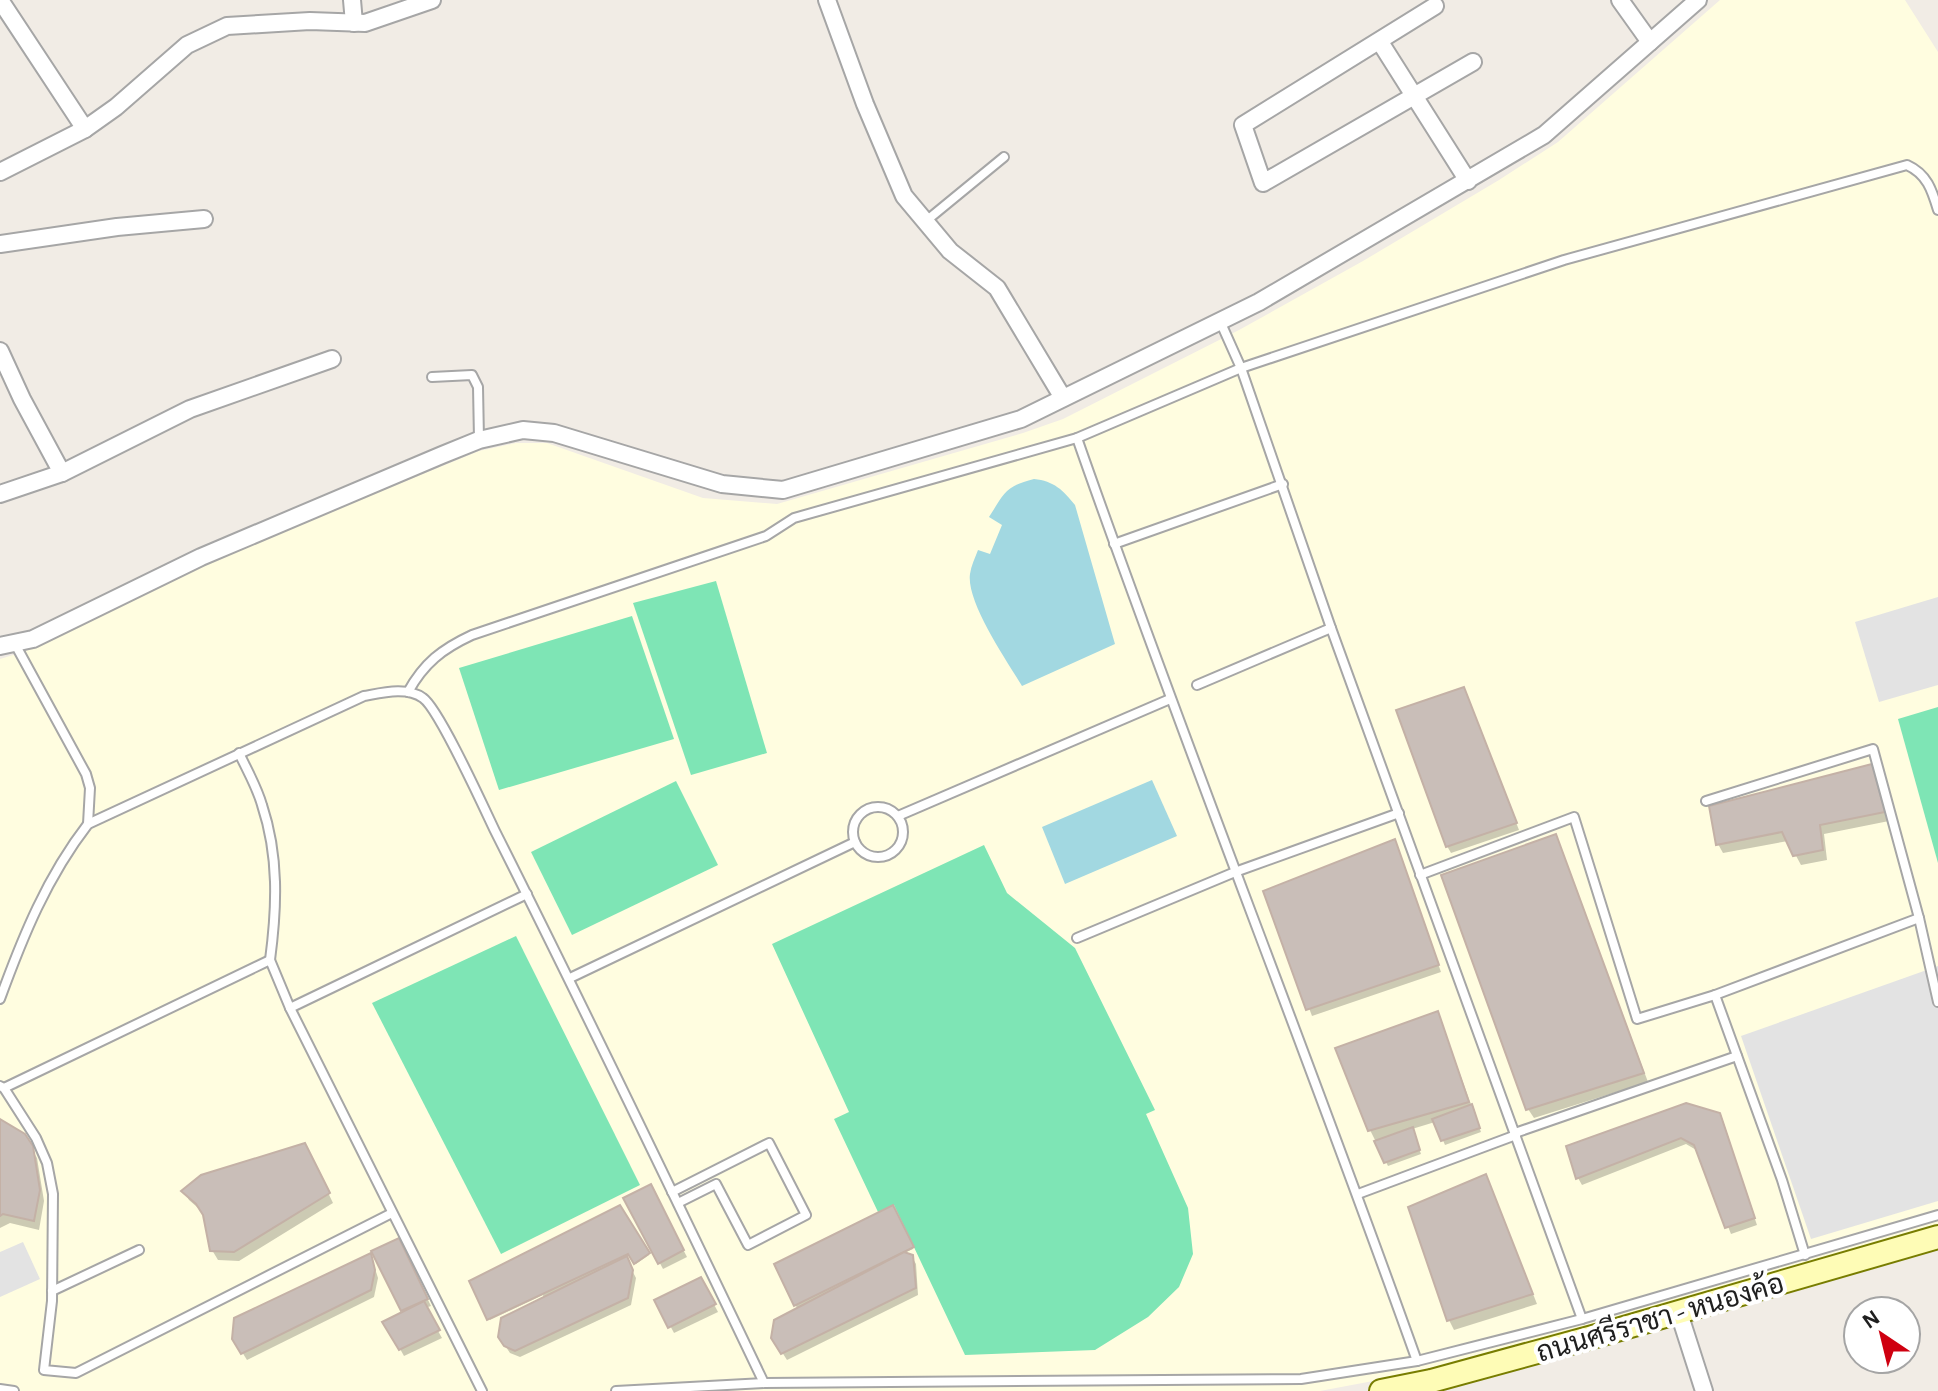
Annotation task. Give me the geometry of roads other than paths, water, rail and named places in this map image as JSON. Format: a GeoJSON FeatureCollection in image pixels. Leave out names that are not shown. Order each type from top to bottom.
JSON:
{"type":"FeatureCollection","features":[{"type":"Feature","properties":{"kind":"main road","name":"ถนนศรีราชา - หนองค้อ"},"geometry":{"type":"LineString","coordinates":[[1381,1391],[1431,1381],[1679,1313],[1938,1237]]}},
{"type":"Feature","properties":{"kind":"street"},"geometry":{"type":"LineString","coordinates":[[0,0],[85,129]]}},
{"type":"Feature","properties":{"kind":"street"},"geometry":{"type":"LineString","coordinates":[[352,0],[354,23]]}},
{"type":"Feature","properties":{"kind":"street"},"geometry":{"type":"LineString","coordinates":[[0,172],[85,129],[116,107],[187,45],[227,26],[310,21],[365,23],[432,0]]}},
{"type":"Feature","properties":{"kind":"street"},"geometry":{"type":"LineString","coordinates":[[827,0],[865,104],[904,196],[950,251],[997,288],[1063,398]]}},
{"type":"Feature","properties":{"kind":"street"},"geometry":{"type":"LineString","coordinates":[[1620,0],[1650,42]]}},
{"type":"Feature","properties":{"kind":"street"},"geometry":{"type":"LineString","coordinates":[[7,645],[33,639],[201,557],[479,440],[523,430],[554,433],[722,484],[783,490],[1021,419],[1259,302],[1544,135],[1698,0]]}},
{"type":"Feature","properties":{"kind":"street"},"geometry":{"type":"LineString","coordinates":[[1435,6],[1243,125],[1263,183],[1473,62]]}},
{"type":"Feature","properties":{"kind":"street"},"geometry":{"type":"LineString","coordinates":[[1380,42],[1468,181]]}},
{"type":"Feature","properties":{"kind":"street"},"geometry":{"type":"LineString","coordinates":[[0,244],[117,227],[204,219]]}},
{"type":"Feature","properties":{"kind":"street"},"geometry":{"type":"LineString","coordinates":[[0,351],[62,473]]}},
{"type":"Feature","properties":{"kind":"street"},"geometry":{"type":"LineString","coordinates":[[0,494],[62,473],[190,409],[332,359]]}},
{"type":"Feature","properties":{"kind":"street"},"geometry":{"type":"LineString","coordinates":[[1679,1313],[1704,1391]]}},
{"type":"Feature","properties":{"kind":"lane"},"geometry":{"type":"LineString","coordinates":[[925,222],[1004,157]]}},
{"type":"Feature","properties":{"kind":"lane"},"geometry":{"type":"LineString","coordinates":[[408,692],[419,672],[432,658],[472,635],[766,536],[794,518],[1077,438],[1241,368],[1564,260],[1907,165],[1917,170],[1928,182],[1938,210]]}},
{"type":"Feature","properties":{"kind":"lane"},"geometry":{"type":"LineString","coordinates":[[1220,321],[1241,368],[1331,628],[1582,1319]]}},
{"type":"Feature","properties":{"kind":"lane"},"geometry":{"type":"LineString","coordinates":[[432,377],[472,375],[478,387],[479,440]]}},
{"type":"Feature","properties":{"kind":"lane"},"geometry":{"type":"LineString","coordinates":[[1077,438],[1170,699],[1358,1194],[1417,1361]]}},
{"type":"Feature","properties":{"kind":"lane"},"geometry":{"type":"LineString","coordinates":[[1114,544],[1283,484]]}},
{"type":"Feature","properties":{"kind":"lane"},"geometry":{"type":"LineString","coordinates":[[1197,685],[1331,628]]}},
{"type":"Feature","properties":{"kind":"lane"},"geometry":{"type":"LineString","coordinates":[[7,645],[86,774],[90,788],[88,824]]}},
{"type":"Feature","properties":{"kind":"lane"},"geometry":{"type":"LineString","coordinates":[[0,999],[45,888],[88,824],[364,696],[387,691],[408,692],[423,698],[434,712],[570,978],[764,1383]]}},
{"type":"Feature","properties":{"kind":"lane"},"geometry":{"type":"LineString","coordinates":[[898,816],[1170,699]]}},
{"type":"Feature","properties":{"kind":"lane"},"geometry":{"type":"LineString","coordinates":[[1706,801],[1873,749],[1919,918],[1938,1002]]}},
{"type":"Feature","properties":{"kind":"lane"},"geometry":{"type":"LineString","coordinates":[[239,753],[262,802],[273,848],[275,922],[270,960],[290,1008],[482,1391]]}},
{"type":"Feature","properties":{"kind":"lane"},"geometry":{"type":"LineString","coordinates":[[885,807],[898,816],[904,832],[902,840],[891,853],[874,857],[866,854],[855,842],[854,826],[862,812],[869,808],[885,807]]}},
{"type":"Feature","properties":{"kind":"lane"},"geometry":{"type":"LineString","coordinates":[[1077,938],[1235,872],[1399,813]]}},
{"type":"Feature","properties":{"kind":"lane"},"geometry":{"type":"LineString","coordinates":[[1420,875],[1574,817],[1637,1019],[1715,995],[1919,918]]}},
{"type":"Feature","properties":{"kind":"lane"},"geometry":{"type":"LineString","coordinates":[[570,978],[855,842]]}},
{"type":"Feature","properties":{"kind":"lane"},"geometry":{"type":"LineString","coordinates":[[290,1008],[527,894]]}},
{"type":"Feature","properties":{"kind":"lane"},"geometry":{"type":"LineString","coordinates":[[270,960],[2,1087],[36,1138],[47,1163],[53,1194],[52,1291],[44,1370],[76,1373],[392,1213]]}},
{"type":"Feature","properties":{"kind":"lane"},"geometry":{"type":"LineString","coordinates":[[1715,995],[1805,1255]]}},
{"type":"Feature","properties":{"kind":"lane"},"geometry":{"type":"LineString","coordinates":[[1358,1194],[1737,1056]]}},
{"type":"Feature","properties":{"kind":"lane"},"geometry":{"type":"LineString","coordinates":[[672,1192],[769,1143],[806,1215],[748,1245],[716,1184],[678,1203]]}},
{"type":"Feature","properties":{"kind":"lane"},"geometry":{"type":"LineString","coordinates":[[616,1391],[764,1383],[1301,1379],[1417,1361],[1582,1319],[1938,1215]]}},
{"type":"Feature","properties":{"kind":"lane"},"geometry":{"type":"LineString","coordinates":[[52,1291],[139,1250]]}},
{"type":"Feature","properties":{"kind":"lane"},"geometry":{"type":"LineString","coordinates":[[0,1389],[14,1391]]}},
{"type":"Feature","properties":{"kind":"water"},"geometry":{"type":"Polygon","coordinates":[[[1034,479],[1058,487],[1075,505],[1115,644],[1022,686],[974,600],[970,574],[978,550],[990,554],[1002,525],[989,517],[998,502],[1011,488],[1034,479]]]}},
{"type":"Feature","properties":{"kind":"water"},"geometry":{"type":"Polygon","coordinates":[[[1152,780],[1177,836],[1065,884],[1042,827],[1152,780]]]}}]}
